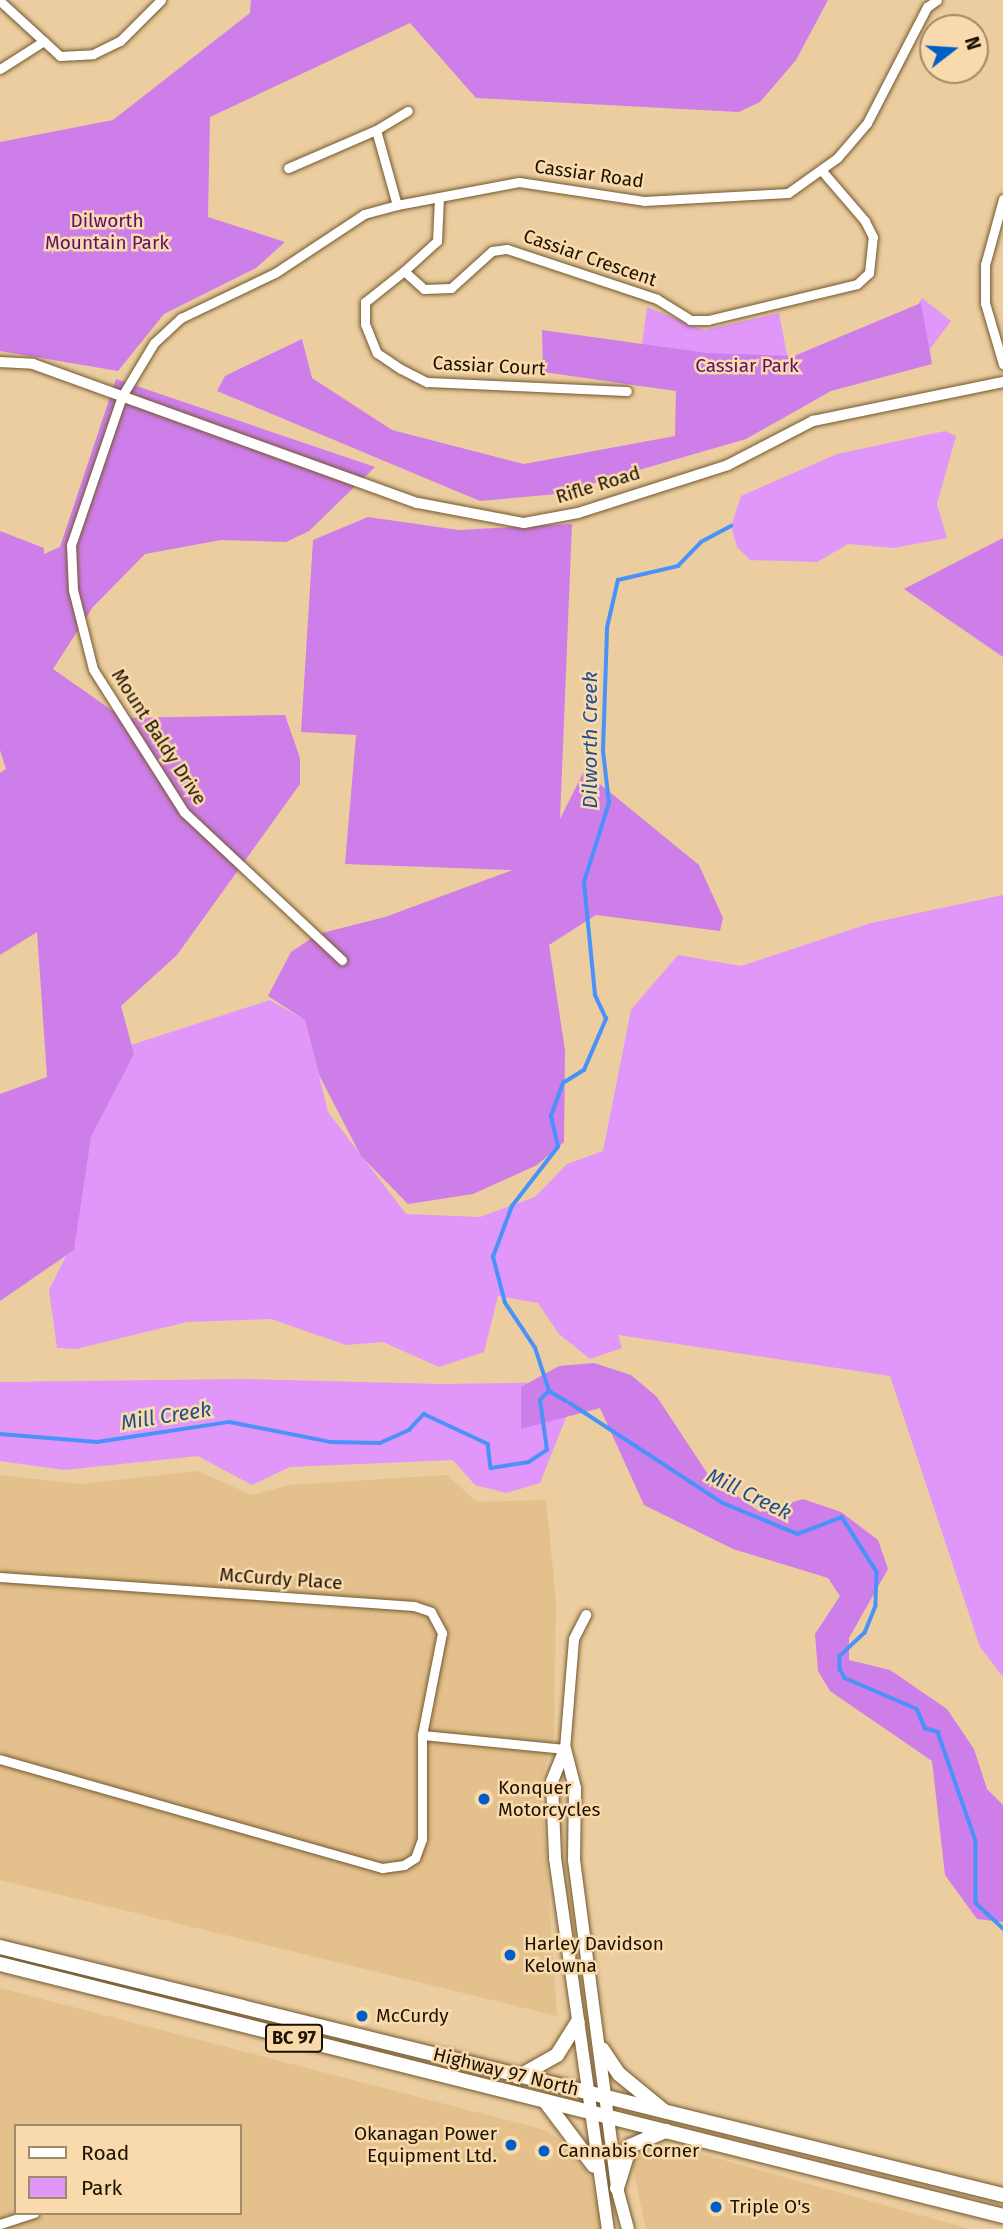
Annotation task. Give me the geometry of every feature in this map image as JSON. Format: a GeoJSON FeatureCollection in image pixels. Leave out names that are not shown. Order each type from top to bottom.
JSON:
{"type":"FeatureCollection","features":[{"type":"Feature","properties":{"kind":"highway","name":"Highway 97 North"},"geometry":{"type":"LineString","coordinates":[[0,1947],[1003,2195]]}},
{"type":"Feature","properties":{"kind":"highway","name":"Highway 97 North"},"geometry":{"type":"LineString","coordinates":[[0,1964],[1003,2217]]}},
{"type":"Feature","properties":{"kind":"highway"},"geometry":{"type":"LineString","coordinates":[[518,2077],[557,2055],[578,2022]]}},
{"type":"Feature","properties":{"kind":"highway"},"geometry":{"type":"LineString","coordinates":[[602,2049],[619,2074],[664,2110]]}},
{"type":"Feature","properties":{"kind":"highway"},"geometry":{"type":"LineString","coordinates":[[544,2100],[594,2166]]}},
{"type":"Feature","properties":{"kind":"highway"},"geometry":{"type":"LineString","coordinates":[[617,2188],[630,2146],[666,2131]]}},
{"type":"Feature","properties":{"kind":"main road"},"geometry":{"type":"LineString","coordinates":[[565,1749],[552,1782],[555,1858],[578,2022],[594,2166],[608,2229]]}},
{"type":"Feature","properties":{"kind":"main road"},"geometry":{"type":"LineString","coordinates":[[565,1749],[575,1788],[574,1860],[602,2049],[617,2188],[628,2229]]}},
{"type":"Feature","properties":{"kind":"street"},"geometry":{"type":"LineString","coordinates":[[0,1],[60,56],[93,54],[120,41],[161,0]]}},
{"type":"Feature","properties":{"kind":"street","name":"Cassiar Road"},"geometry":{"type":"LineString","coordinates":[[122,396],[154,343],[181,318],[275,273],[364,214],[397,205],[519,182],[644,201],[759,198],[788,193],[822,171],[867,123],[927,7],[937,0]]}},
{"type":"Feature","properties":{"kind":"street"},"geometry":{"type":"LineString","coordinates":[[0,69],[44,41]]}},
{"type":"Feature","properties":{"kind":"street"},"geometry":{"type":"LineString","coordinates":[[288,168],[376,130],[408,111]]}},
{"type":"Feature","properties":{"kind":"street"},"geometry":{"type":"LineString","coordinates":[[376,130],[397,205]]}},
{"type":"Feature","properties":{"kind":"street","name":"Cassiar Crescent"},"geometry":{"type":"LineString","coordinates":[[404,271],[438,293],[492,251],[507,249],[657,299],[690,320],[856,284],[869,273],[873,237],[822,171]]}},
{"type":"Feature","properties":{"kind":"street"},"geometry":{"type":"LineString","coordinates":[[404,271],[437,241],[439,197]]}},
{"type":"Feature","properties":{"kind":"street"},"geometry":{"type":"LineString","coordinates":[[1003,199],[985,265],[985,303],[1003,364]]}},
{"type":"Feature","properties":{"kind":"street","name":"Cassiar Court"},"geometry":{"type":"LineString","coordinates":[[404,271],[365,302],[365,324],[377,353],[401,369],[427,382],[627,391]]}},
{"type":"Feature","properties":{"kind":"street","name":"Rifle Road"},"geometry":{"type":"LineString","coordinates":[[0,362],[33,364],[418,503],[524,523],[578,513],[728,465],[813,421],[1003,382]]}},
{"type":"Feature","properties":{"kind":"street","name":"Mount Baldy Drive"},"geometry":{"type":"LineString","coordinates":[[122,396],[71,545],[73,590],[93,670],[184,812],[342,960]]}},
{"type":"Feature","properties":{"kind":"street","name":"McCurdy Place"},"geometry":{"type":"LineString","coordinates":[[0,1577],[422,1609],[442,1633],[422,1735],[420,1849],[415,1858],[391,1868],[0,1759]]}},
{"type":"Feature","properties":{"kind":"street"},"geometry":{"type":"LineString","coordinates":[[422,1735],[565,1749],[573,1639],[586,1615]]}},
{"type":"Feature","properties":{"kind":"street"},"geometry":{"type":"LineString","coordinates":[[0,2224],[28,2215]]}},
{"type":"Feature","properties":{"kind":"shaded area"},"geometry":{"type":"Polygon","coordinates":[[[197,1471],[252,1495],[289,1485],[447,1475],[477,1502],[546,1500],[556,1601],[554,1737],[541,1781],[557,2016],[0,1880],[0,1475],[81,1484],[197,1471]]]}},
{"type":"Feature","properties":{"kind":"shaded area"},"geometry":{"type":"Polygon","coordinates":[[[0,1988],[545,2130],[567,2145],[590,2176],[603,2229],[0,2229],[0,1988]]]}},
{"type":"Feature","properties":{"kind":"shaded area"},"geometry":{"type":"Polygon","coordinates":[[[650,2144],[665,2144],[970,2229],[646,2229],[632,2163],[638,2150],[650,2144]]]}},
{"type":"Feature","properties":{"kind":"green space","name":"Dilworth Mountain Park"},"geometry":{"type":"Polygon","coordinates":[[[251,0],[828,0],[796,60],[760,102],[739,112],[476,98],[410,23],[210,117],[208,217],[285,242],[256,268],[164,314],[118,371],[0,351],[0,142],[113,120],[250,13],[251,0]]]}},
{"type":"Feature","properties":{"kind":"green space","name":"Cassiar Park"},"geometry":{"type":"Polygon","coordinates":[[[922,298],[951,321],[918,365],[714,390],[636,386],[647,307],[704,330],[779,313],[790,371],[893,342],[922,298]]]}},
{"type":"Feature","properties":{"kind":"green space"},"geometry":{"type":"Polygon","coordinates":[[[921,303],[932,364],[831,391],[746,439],[556,494],[480,501],[217,391],[225,376],[302,339],[312,378],[392,430],[524,464],[675,436],[676,391],[543,372],[542,330],[707,353],[794,356],[921,303]]]}},
{"type":"Feature","properties":{"kind":"green space"},"geometry":{"type":"Polygon","coordinates":[[[116,379],[375,467],[309,531],[286,542],[221,540],[145,554],[93,607],[53,669],[123,718],[285,715],[300,758],[300,784],[177,955],[121,1006],[134,1054],[91,1137],[74,1250],[0,1301],[0,1094],[47,1077],[37,932],[0,955],[0,773],[6,769],[0,750],[0,531],[44,548],[44,554],[60,547],[116,379]]]}},
{"type":"Feature","properties":{"kind":"green space"},"geometry":{"type":"Polygon","coordinates":[[[945,431],[956,436],[937,504],[947,538],[894,548],[848,544],[817,562],[750,560],[737,547],[731,526],[741,496],[837,454],[945,431]]]}},
{"type":"Feature","properties":{"kind":"green space"},"geometry":{"type":"Polygon","coordinates":[[[368,517],[458,530],[572,524],[560,819],[584,771],[699,865],[723,918],[720,931],[596,915],[549,945],[565,1050],[564,1142],[537,1165],[473,1194],[408,1204],[361,1156],[319,1075],[305,1020],[268,996],[291,952],[318,934],[385,917],[513,870],[345,864],[356,735],[301,732],[313,540],[368,517]]]}},
{"type":"Feature","properties":{"kind":"green space"},"geometry":{"type":"Polygon","coordinates":[[[1003,538],[1003,657],[904,589],[1003,538]]]}},
{"type":"Feature","properties":{"kind":"green space"},"geometry":{"type":"Polygon","coordinates":[[[1003,895],[1003,1677],[980,1647],[890,1376],[618,1335],[622,1348],[590,1359],[559,1334],[538,1303],[498,1296],[484,1352],[439,1367],[383,1342],[346,1345],[271,1319],[187,1322],[76,1349],[57,1348],[49,1290],[66,1256],[91,1137],[130,1061],[131,1045],[270,1000],[305,1020],[328,1112],[406,1214],[480,1217],[535,1197],[567,1164],[603,1151],[631,1010],[678,955],[741,966],[871,923],[1003,895]]]}},
{"type":"Feature","properties":{"kind":"green space"},"geometry":{"type":"Polygon","coordinates":[[[594,1363],[631,1375],[657,1397],[709,1476],[760,1512],[803,1499],[841,1512],[878,1540],[888,1569],[849,1638],[849,1660],[890,1670],[947,1709],[974,1749],[987,1789],[1003,1805],[1003,1922],[977,1919],[945,1875],[932,1761],[830,1691],[818,1671],[815,1634],[840,1596],[828,1578],[733,1549],[644,1505],[600,1408],[521,1429],[521,1387],[559,1366],[594,1363]]]}},
{"type":"Feature","properties":{"kind":"green space"},"geometry":{"type":"Polygon","coordinates":[[[244,1379],[442,1384],[580,1382],[540,1483],[506,1493],[475,1485],[453,1460],[290,1467],[252,1485],[198,1456],[64,1470],[0,1461],[0,1382],[244,1379]]]}},
{"type":"Feature","properties":{"kind":"waterway","name":"Dilworth Creek"},"geometry":{"type":"LineString","coordinates":[[549,1391],[535,1348],[505,1303],[493,1257],[512,1206],[558,1147],[551,1116],[563,1083],[584,1070],[606,1019],[595,995],[584,882],[609,803],[603,751],[607,628],[618,580],[678,566],[701,542],[731,526]]}},
{"type":"Feature","properties":{"kind":"waterway","name":"Mill Creek"},"geometry":{"type":"LineString","coordinates":[[0,1434],[97,1442],[230,1422],[331,1442],[380,1443],[409,1430],[424,1414],[488,1444],[491,1468],[529,1462],[547,1450],[540,1400],[549,1391],[566,1401]]}},
{"type":"Feature","properties":{"kind":"waterway","name":"Mill Creek"},"geometry":{"type":"LineString","coordinates":[[570,1403],[723,1503],[798,1534],[842,1517],[877,1572],[876,1606],[865,1633],[840,1656],[840,1669],[845,1678],[917,1709],[925,1728],[938,1732],[976,1841],[976,1903],[1003,1928]]}},
{"type":"Feature","properties":{"kind":"place","name":"Konquer Motorcycles"},"geometry":{"type":"Point","coordinates":[484,1799]}},
{"type":"Feature","properties":{"kind":"place","name":"Harley Davidson Kelowna"},"geometry":{"type":"Point","coordinates":[510,1955]}},
{"type":"Feature","properties":{"kind":"place","name":"McCurdy"},"geometry":{"type":"Point","coordinates":[362,2016]}},
{"type":"Feature","properties":{"kind":"place","name":"Okanagan Power Equipment Ltd."},"geometry":{"type":"Point","coordinates":[511,2145]}},
{"type":"Feature","properties":{"kind":"place","name":"Cannabis Corner"},"geometry":{"type":"Point","coordinates":[544,2151]}},
{"type":"Feature","properties":{"kind":"place","name":"Triple O's"},"geometry":{"type":"Point","coordinates":[716,2207]}}]}
